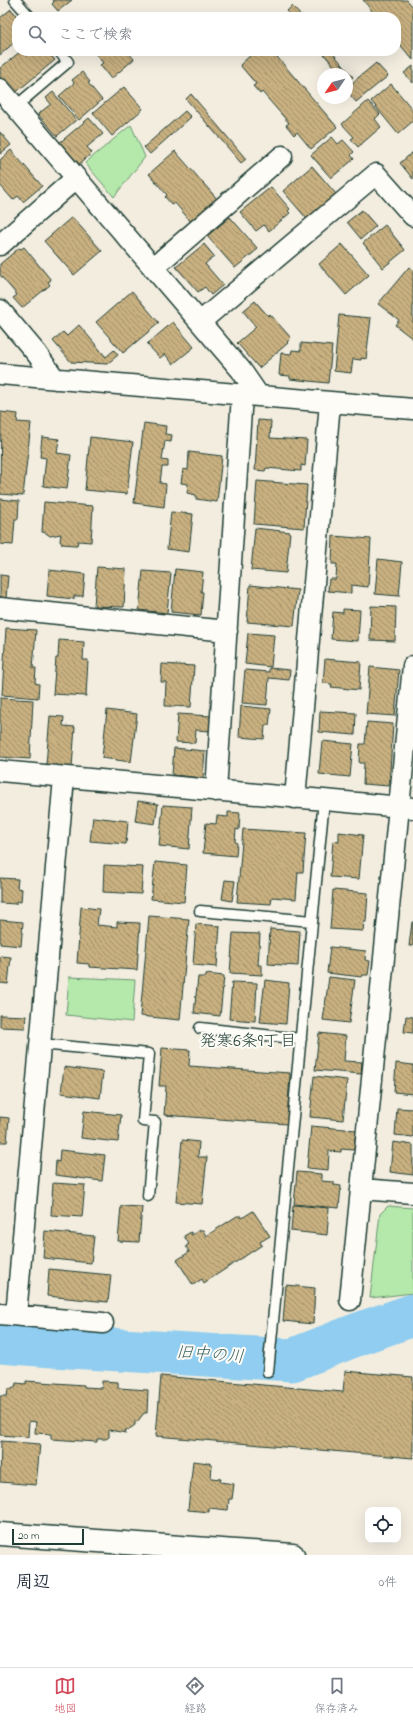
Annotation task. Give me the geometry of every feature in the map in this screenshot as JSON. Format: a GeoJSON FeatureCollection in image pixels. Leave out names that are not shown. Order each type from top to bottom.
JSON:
{"type":"FeatureCollection","features":[{"type":"Feature","properties":{"kind":"street"},"geometry":{"type":"LineString","coordinates":[[0,90],[241,370],[251,396],[227,630],[216,791]]}},
{"type":"Feature","properties":{"kind":"street"},"geometry":{"type":"LineString","coordinates":[[153,268],[282,156]]}},
{"type":"Feature","properties":{"kind":"street"},"geometry":{"type":"LineString","coordinates":[[200,322],[376,174],[413,216]]}},
{"type":"Feature","properties":{"kind":"street"},"geometry":{"type":"LineString","coordinates":[[0,244],[76,178]]}},
{"type":"Feature","properties":{"kind":"street"},"geometry":{"type":"LineString","coordinates":[[0,310],[37,354],[55,380]]}},
{"type":"Feature","properties":{"kind":"street"},"geometry":{"type":"LineString","coordinates":[[0,374],[55,380],[413,409]]}},
{"type":"Feature","properties":{"kind":"street"},"geometry":{"type":"LineString","coordinates":[[295,798],[330,402]]}},
{"type":"Feature","properties":{"kind":"street"},"geometry":{"type":"LineString","coordinates":[[0,608],[227,630]]}},
{"type":"Feature","properties":{"kind":"street"},"geometry":{"type":"LineString","coordinates":[[350,1300],[361,1189],[406,807],[413,666]]}},
{"type":"Feature","properties":{"kind":"street"},"geometry":{"type":"LineString","coordinates":[[0,771],[64,778],[406,807]]}},
{"type":"Feature","properties":{"kind":"street"},"geometry":{"type":"LineString","coordinates":[[64,778],[40,1044],[8,1314],[103,1323]]}},
{"type":"Feature","properties":{"kind":"street"},"geometry":{"type":"LineString","coordinates":[[361,1189],[413,1193]]}},
{"type":"Feature","properties":{"kind":"street"},"geometry":{"type":"LineString","coordinates":[[0,1534],[116,1548],[293,1555]]}},
{"type":"Feature","properties":{"kind":"lane"},"geometry":{"type":"LineString","coordinates":[[15,0],[26,12]]}},
{"type":"Feature","properties":{"kind":"lane"},"geometry":{"type":"LineString","coordinates":[[15,108],[68,62],[63,56]]}},
{"type":"Feature","properties":{"kind":"lane"},"geometry":{"type":"LineString","coordinates":[[268,1372],[324,800]]}},
{"type":"Feature","properties":{"kind":"lane"},"geometry":{"type":"LineString","coordinates":[[200,911],[312,921]]}},
{"type":"Feature","properties":{"kind":"lane"},"geometry":{"type":"LineString","coordinates":[[200,1028],[300,1039]]}},
{"type":"Feature","properties":{"kind":"lane"},"geometry":{"type":"LineString","coordinates":[[40,1044],[149,1054],[143,1121],[155,1122],[148,1196]]}},
{"type":"Feature","properties":{"kind":"green space"},"geometry":{"type":"Polygon","coordinates":[[[131,125],[145,157],[114,197],[85,163],[131,125]]]}},
{"type":"Feature","properties":{"kind":"green space"},"geometry":{"type":"Polygon","coordinates":[[[69,977],[135,980],[132,1022],[66,1015],[69,977]]]}},
{"type":"Feature","properties":{"kind":"green space"},"geometry":{"type":"Polygon","coordinates":[[[388,1206],[413,1208],[413,1293],[370,1298],[380,1214],[388,1206]]]}},
{"type":"Feature","properties":{"kind":"building"},"geometry":{"type":"Polygon","coordinates":[[[53,0],[72,0],[58,11],[52,4],[54,2],[53,0]]]}},
{"type":"Feature","properties":{"kind":"building"},"geometry":{"type":"Polygon","coordinates":[[[363,0],[407,0],[413,7],[413,60],[401,46],[401,12],[373,12],[363,0]]]}},
{"type":"Feature","properties":{"kind":"building"},"geometry":{"type":"Polygon","coordinates":[[[292,6],[297,12],[288,12],[287,11],[292,6]]]}},
{"type":"Feature","properties":{"kind":"building"},"geometry":{"type":"Polygon","coordinates":[[[11,9],[14,12],[12,12],[12,44],[0,55],[0,18],[11,9]]]}},
{"type":"Feature","properties":{"kind":"building"},"geometry":{"type":"Polygon","coordinates":[[[15,56],[51,56],[55,60],[14,94],[0,77],[0,68],[15,56]]]}},
{"type":"Feature","properties":{"kind":"building"},"geometry":{"type":"Polygon","coordinates":[[[97,56],[131,56],[134,59],[111,79],[100,65],[103,63],[97,56]]]}},
{"type":"Feature","properties":{"kind":"building"},"geometry":{"type":"Polygon","coordinates":[[[250,56],[276,56],[337,127],[311,149],[297,132],[294,135],[286,125],[289,123],[262,92],[260,94],[253,86],[256,84],[240,65],[250,56]]]}},
{"type":"Feature","properties":{"kind":"building"},"geometry":{"type":"Polygon","coordinates":[[[325,56],[335,56],[345,68],[336,68],[325,56]]]}},
{"type":"Feature","properties":{"kind":"building"},"geometry":{"type":"Polygon","coordinates":[[[376,63],[388,76],[356,102],[353,98],[353,82],[376,63]]]}},
{"type":"Feature","properties":{"kind":"building"},"geometry":{"type":"Polygon","coordinates":[[[413,66],[413,83],[404,73],[413,66]]]}},
{"type":"Feature","properties":{"kind":"building"},"geometry":{"type":"Polygon","coordinates":[[[82,72],[90,82],[88,83],[102,100],[79,120],[59,96],[74,83],[72,80],[82,72]]]}},
{"type":"Feature","properties":{"kind":"building"},"geometry":{"type":"Polygon","coordinates":[[[391,84],[413,110],[413,121],[398,134],[371,101],[391,84]]]}},
{"type":"Feature","properties":{"kind":"building"},"geometry":{"type":"Polygon","coordinates":[[[124,87],[143,109],[112,136],[93,113],[124,87]]]}},
{"type":"Feature","properties":{"kind":"building"},"geometry":{"type":"Polygon","coordinates":[[[53,92],[76,120],[57,136],[38,114],[51,104],[46,98],[53,92]]]}},
{"type":"Feature","properties":{"kind":"building"},"geometry":{"type":"Polygon","coordinates":[[[191,94],[246,159],[241,163],[186,99],[191,94]]]}},
{"type":"Feature","properties":{"kind":"building"},"geometry":{"type":"Polygon","coordinates":[[[368,101],[380,114],[375,119],[381,127],[358,147],[351,139],[354,137],[342,124],[368,101]]]}},
{"type":"Feature","properties":{"kind":"building"},"geometry":{"type":"Polygon","coordinates":[[[185,111],[191,117],[150,154],[144,147],[185,111]]]}},
{"type":"Feature","properties":{"kind":"building"},"geometry":{"type":"Polygon","coordinates":[[[89,118],[103,134],[87,147],[92,153],[77,166],[58,144],[89,118]]]}},
{"type":"Feature","properties":{"kind":"building"},"geometry":{"type":"Polygon","coordinates":[[[0,132],[11,145],[0,154],[0,132]]]}},
{"type":"Feature","properties":{"kind":"building"},"geometry":{"type":"Polygon","coordinates":[[[332,137],[338,144],[343,140],[354,152],[351,155],[354,159],[331,178],[311,155],[332,137]]]}},
{"type":"Feature","properties":{"kind":"building"},"geometry":{"type":"Polygon","coordinates":[[[11,150],[42,186],[23,202],[18,196],[13,200],[0,185],[0,160],[11,150]]]}},
{"type":"Feature","properties":{"kind":"building"},"geometry":{"type":"Polygon","coordinates":[[[175,151],[218,200],[192,223],[175,203],[172,205],[165,197],[167,195],[149,174],[175,151]]]}},
{"type":"Feature","properties":{"kind":"building"},"geometry":{"type":"Polygon","coordinates":[[[413,152],[413,179],[400,163],[413,152]]]}},
{"type":"Feature","properties":{"kind":"building"},"geometry":{"type":"Polygon","coordinates":[[[312,166],[336,194],[307,219],[283,191],[312,166]]]}},
{"type":"Feature","properties":{"kind":"building"},"geometry":{"type":"Polygon","coordinates":[[[271,187],[290,209],[288,211],[290,213],[269,231],[264,225],[256,231],[240,212],[271,187]]]}},
{"type":"Feature","properties":{"kind":"building"},"geometry":{"type":"Polygon","coordinates":[[[362,210],[376,226],[361,239],[347,222],[362,210]]]}},
{"type":"Feature","properties":{"kind":"building"},"geometry":{"type":"Polygon","coordinates":[[[72,217],[102,251],[74,275],[44,241],[72,217]]]}},
{"type":"Feature","properties":{"kind":"building"},"geometry":{"type":"Polygon","coordinates":[[[230,217],[258,249],[235,268],[207,236],[230,217]]]}},
{"type":"Feature","properties":{"kind":"building"},"geometry":{"type":"Polygon","coordinates":[[[385,225],[405,250],[383,268],[363,243],[385,225]]]}},
{"type":"Feature","properties":{"kind":"building"},"geometry":{"type":"Polygon","coordinates":[[[204,244],[214,256],[205,264],[223,285],[211,295],[205,287],[198,292],[176,267],[204,244]]]}},
{"type":"Feature","properties":{"kind":"building"},"geometry":{"type":"Polygon","coordinates":[[[342,244],[369,275],[346,295],[319,264],[342,244]]]}},
{"type":"Feature","properties":{"kind":"building"},"geometry":{"type":"Polygon","coordinates":[[[24,247],[51,280],[48,282],[50,285],[22,308],[13,298],[17,295],[0,275],[0,264],[19,248],[21,249],[24,247]]]}},
{"type":"Feature","properties":{"kind":"building"},"geometry":{"type":"Polygon","coordinates":[[[409,267],[413,270],[413,339],[395,325],[399,320],[378,304],[409,267]]]}},
{"type":"Feature","properties":{"kind":"building"},"geometry":{"type":"Polygon","coordinates":[[[132,291],[159,323],[123,353],[96,322],[132,291]]]}},
{"type":"Feature","properties":{"kind":"building"},"geometry":{"type":"Polygon","coordinates":[[[255,301],[268,316],[270,314],[291,338],[287,342],[288,343],[259,368],[237,343],[256,327],[243,311],[255,301]]]}},
{"type":"Feature","properties":{"kind":"building"},"geometry":{"type":"Polygon","coordinates":[[[339,315],[371,318],[366,359],[353,359],[351,373],[334,371],[339,315]]]}},
{"type":"Feature","properties":{"kind":"building"},"geometry":{"type":"Polygon","coordinates":[[[173,322],[194,347],[173,364],[165,354],[160,358],[147,344],[173,322]]]}},
{"type":"Feature","properties":{"kind":"building"},"geometry":{"type":"Polygon","coordinates":[[[79,325],[106,357],[114,350],[118,355],[107,364],[71,362],[53,341],[63,332],[67,336],[79,325]]]}},
{"type":"Feature","properties":{"kind":"building"},"geometry":{"type":"Polygon","coordinates":[[[301,343],[332,346],[328,383],[290,379],[290,376],[279,375],[281,353],[291,354],[292,350],[301,351],[301,343]]]}},
{"type":"Feature","properties":{"kind":"building"},"geometry":{"type":"Polygon","coordinates":[[[1,412],[18,414],[17,422],[31,423],[23,496],[0,494],[1,412]]]}},
{"type":"Feature","properties":{"kind":"building"},"geometry":{"type":"Polygon","coordinates":[[[258,420],[271,421],[270,438],[307,440],[305,466],[301,465],[301,471],[266,468],[265,471],[255,470],[258,420]]]}},
{"type":"Feature","properties":{"kind":"building"},"geometry":{"type":"Polygon","coordinates":[[[144,423],[166,426],[165,434],[172,435],[171,442],[165,441],[162,460],[168,461],[168,467],[162,467],[160,483],[166,484],[164,507],[134,503],[144,423]]]}},
{"type":"Feature","properties":{"kind":"building"},"geometry":{"type":"Polygon","coordinates":[[[42,437],[59,439],[57,453],[71,455],[67,489],[43,486],[46,458],[40,457],[42,437]]]}},
{"type":"Feature","properties":{"kind":"building"},"geometry":{"type":"Polygon","coordinates":[[[90,437],[133,442],[127,494],[85,490],[90,437]]]}},
{"type":"Feature","properties":{"kind":"building"},"geometry":{"type":"Polygon","coordinates":[[[189,452],[222,456],[217,502],[196,499],[196,495],[187,493],[188,484],[181,483],[183,469],[188,470],[189,452]]]}},
{"type":"Feature","properties":{"kind":"building"},"geometry":{"type":"Polygon","coordinates":[[[257,481],[307,485],[304,528],[254,524],[257,481]]]}},
{"type":"Feature","properties":{"kind":"building"},"geometry":{"type":"Polygon","coordinates":[[[0,499],[19,501],[18,519],[15,519],[13,545],[0,544],[0,499]]]}},
{"type":"Feature","properties":{"kind":"building"},"geometry":{"type":"Polygon","coordinates":[[[44,502],[93,506],[91,542],[78,541],[77,545],[62,544],[60,541],[61,534],[50,536],[42,532],[44,502]]]}},
{"type":"Feature","properties":{"kind":"building"},"geometry":{"type":"Polygon","coordinates":[[[171,512],[193,514],[189,552],[167,549],[171,512]]]}},
{"type":"Feature","properties":{"kind":"building"},"geometry":{"type":"Polygon","coordinates":[[[255,528],[290,532],[286,573],[251,570],[255,528]]]}},
{"type":"Feature","properties":{"kind":"building"},"geometry":{"type":"Polygon","coordinates":[[[333,536],[371,539],[368,587],[351,585],[351,593],[328,591],[329,579],[336,579],[337,564],[332,564],[333,536]]]}},
{"type":"Feature","properties":{"kind":"building"},"geometry":{"type":"Polygon","coordinates":[[[378,559],[402,562],[399,596],[375,594],[378,559]]]}},
{"type":"Feature","properties":{"kind":"building"},"geometry":{"type":"Polygon","coordinates":[[[97,567],[126,569],[124,607],[94,606],[97,567]]]}},
{"type":"Feature","properties":{"kind":"building"},"geometry":{"type":"Polygon","coordinates":[[[175,569],[203,572],[201,615],[171,612],[175,569]]]}},
{"type":"Feature","properties":{"kind":"building"},"geometry":{"type":"Polygon","coordinates":[[[49,570],[85,574],[83,596],[74,596],[74,599],[47,596],[49,570]]]}},
{"type":"Feature","properties":{"kind":"building"},"geometry":{"type":"Polygon","coordinates":[[[143,571],[171,573],[167,613],[139,610],[143,571]]]}},
{"type":"Feature","properties":{"kind":"building"},"geometry":{"type":"Polygon","coordinates":[[[0,575],[8,576],[6,598],[0,597],[0,575]]]}},
{"type":"Feature","properties":{"kind":"building"},"geometry":{"type":"Polygon","coordinates":[[[250,585],[298,590],[294,626],[247,622],[250,585]]]}},
{"type":"Feature","properties":{"kind":"building"},"geometry":{"type":"Polygon","coordinates":[[[371,606],[396,607],[395,641],[370,640],[371,606]]]}},
{"type":"Feature","properties":{"kind":"building"},"geometry":{"type":"Polygon","coordinates":[[[343,609],[360,610],[358,641],[331,639],[333,612],[343,613],[343,609]]]}},
{"type":"Feature","properties":{"kind":"building"},"geometry":{"type":"Polygon","coordinates":[[[6,628],[36,630],[33,668],[36,668],[35,683],[39,684],[38,698],[2,695],[6,628]]]}},
{"type":"Feature","properties":{"kind":"building"},"geometry":{"type":"Polygon","coordinates":[[[248,633],[274,635],[271,667],[245,664],[248,633]]]}},
{"type":"Feature","properties":{"kind":"building"},"geometry":{"type":"Polygon","coordinates":[[[59,640],[84,642],[83,660],[88,660],[86,696],[53,694],[59,640]]]}},
{"type":"Feature","properties":{"kind":"building"},"geometry":{"type":"Polygon","coordinates":[[[325,659],[361,662],[359,690],[331,687],[332,684],[323,683],[325,659]]]}},
{"type":"Feature","properties":{"kind":"building"},"geometry":{"type":"Polygon","coordinates":[[[162,664],[194,666],[191,707],[165,706],[166,682],[161,682],[162,664]]]}},
{"type":"Feature","properties":{"kind":"building"},"geometry":{"type":"Polygon","coordinates":[[[370,667],[399,670],[395,716],[366,714],[370,667]]]}},
{"type":"Feature","properties":{"kind":"building"},"geometry":{"type":"Polygon","coordinates":[[[269,668],[290,670],[289,680],[269,678],[267,705],[242,703],[245,670],[269,672],[269,668]]]}},
{"type":"Feature","properties":{"kind":"building"},"geometry":{"type":"Polygon","coordinates":[[[0,698],[33,700],[30,759],[0,757],[0,698]]]}},
{"type":"Feature","properties":{"kind":"building"},"geometry":{"type":"Polygon","coordinates":[[[241,706],[271,709],[269,725],[265,725],[264,739],[239,737],[241,706]]]}},
{"type":"Feature","properties":{"kind":"building"},"geometry":{"type":"Polygon","coordinates":[[[107,710],[137,714],[131,762],[102,758],[107,710]]]}},
{"type":"Feature","properties":{"kind":"building"},"geometry":{"type":"Polygon","coordinates":[[[320,711],[356,713],[355,735],[319,732],[320,711]]]}},
{"type":"Feature","properties":{"kind":"building"},"geometry":{"type":"Polygon","coordinates":[[[178,714],[211,716],[210,731],[196,730],[195,743],[176,742],[178,714]]]}},
{"type":"Feature","properties":{"kind":"building"},"geometry":{"type":"Polygon","coordinates":[[[50,716],[64,717],[63,726],[75,727],[72,767],[46,765],[50,716]]]}},
{"type":"Feature","properties":{"kind":"building"},"geometry":{"type":"Polygon","coordinates":[[[367,722],[393,724],[389,786],[363,784],[364,763],[359,763],[360,744],[365,744],[367,722]]]}},
{"type":"Feature","properties":{"kind":"building"},"geometry":{"type":"Polygon","coordinates":[[[322,741],[353,744],[350,777],[319,774],[322,741]]]}},
{"type":"Feature","properties":{"kind":"building"},"geometry":{"type":"Polygon","coordinates":[[[174,748],[205,751],[203,778],[172,775],[174,748]]]}},
{"type":"Feature","properties":{"kind":"building"},"geometry":{"type":"Polygon","coordinates":[[[138,801],[158,804],[155,824],[135,821],[138,801]]]}},
{"type":"Feature","properties":{"kind":"building"},"geometry":{"type":"Polygon","coordinates":[[[163,805],[192,807],[189,849],[159,846],[163,805]]]}},
{"type":"Feature","properties":{"kind":"building"},"geometry":{"type":"Polygon","coordinates":[[[228,812],[240,813],[239,830],[236,829],[236,856],[203,853],[206,823],[216,824],[217,816],[228,817],[228,812]]]}},
{"type":"Feature","properties":{"kind":"building"},"geometry":{"type":"Polygon","coordinates":[[[93,817],[128,821],[126,844],[90,841],[93,817]]]}},
{"type":"Feature","properties":{"kind":"building"},"geometry":{"type":"Polygon","coordinates":[[[243,829],[306,833],[303,872],[298,872],[296,899],[272,897],[271,904],[237,902],[243,829]]]}},
{"type":"Feature","properties":{"kind":"building"},"geometry":{"type":"Polygon","coordinates":[[[339,832],[363,835],[359,879],[330,877],[333,841],[339,842],[339,832]]]}},
{"type":"Feature","properties":{"kind":"building"},"geometry":{"type":"Polygon","coordinates":[[[155,862],[187,865],[184,902],[151,899],[155,862]]]}},
{"type":"Feature","properties":{"kind":"building"},"geometry":{"type":"Polygon","coordinates":[[[104,865],[143,867],[141,894],[103,892],[104,865]]]}},
{"type":"Feature","properties":{"kind":"building"},"geometry":{"type":"Polygon","coordinates":[[[0,878],[18,879],[17,888],[22,889],[21,902],[16,901],[16,904],[0,903],[0,878]]]}},
{"type":"Feature","properties":{"kind":"building"},"geometry":{"type":"Polygon","coordinates":[[[225,880],[235,881],[232,901],[222,899],[225,880]]]}},
{"type":"Feature","properties":{"kind":"building"},"geometry":{"type":"Polygon","coordinates":[[[333,890],[368,893],[366,922],[364,922],[363,931],[330,929],[333,890]]]}},
{"type":"Feature","properties":{"kind":"building"},"geometry":{"type":"Polygon","coordinates":[[[81,907],[99,909],[97,925],[117,927],[117,922],[140,923],[137,970],[89,967],[89,964],[77,963],[81,907]]]}},
{"type":"Feature","properties":{"kind":"building"},"geometry":{"type":"Polygon","coordinates":[[[149,916],[189,919],[180,1020],[140,1016],[149,916]]]}},
{"type":"Feature","properties":{"kind":"building"},"geometry":{"type":"Polygon","coordinates":[[[0,920],[23,922],[21,946],[0,944],[0,920]]]}},
{"type":"Feature","properties":{"kind":"building"},"geometry":{"type":"Polygon","coordinates":[[[412,922],[413,946],[409,946],[412,922]]]}},
{"type":"Feature","properties":{"kind":"building"},"geometry":{"type":"Polygon","coordinates":[[[196,924],[220,926],[217,967],[193,965],[196,924]]]}},
{"type":"Feature","properties":{"kind":"building"},"geometry":{"type":"Polygon","coordinates":[[[270,929],[300,931],[298,966],[268,964],[270,929]]]}},
{"type":"Feature","properties":{"kind":"building"},"geometry":{"type":"Polygon","coordinates":[[[233,933],[260,934],[258,965],[262,965],[262,975],[230,973],[233,933]]]}},
{"type":"Feature","properties":{"kind":"building"},"geometry":{"type":"Polygon","coordinates":[[[330,947],[366,951],[365,960],[370,961],[368,975],[363,975],[362,977],[327,973],[330,947]]]}},
{"type":"Feature","properties":{"kind":"building"},"geometry":{"type":"Polygon","coordinates":[[[0,956],[11,957],[8,984],[0,983],[0,956]]]}},
{"type":"Feature","properties":{"kind":"building"},"geometry":{"type":"Polygon","coordinates":[[[206,974],[224,976],[220,1016],[194,1013],[198,977],[206,977],[206,974]]]}},
{"type":"Feature","properties":{"kind":"building"},"geometry":{"type":"Polygon","coordinates":[[[329,977],[355,980],[349,1023],[323,1020],[329,977]]]}},
{"type":"Feature","properties":{"kind":"building"},"geometry":{"type":"Polygon","coordinates":[[[265,980],[289,983],[286,1024],[260,1022],[265,980]]]}},
{"type":"Feature","properties":{"kind":"building"},"geometry":{"type":"Polygon","coordinates":[[[232,982],[257,983],[255,1021],[229,1019],[232,982]]]}},
{"type":"Feature","properties":{"kind":"building"},"geometry":{"type":"Polygon","coordinates":[[[0,1015],[26,1016],[25,1028],[0,1027],[0,1015]]]}},
{"type":"Feature","properties":{"kind":"building"},"geometry":{"type":"Polygon","coordinates":[[[406,1016],[413,1017],[413,1033],[404,1032],[406,1016]]]}},
{"type":"Feature","properties":{"kind":"building"},"geometry":{"type":"Polygon","coordinates":[[[319,1033],[346,1036],[344,1061],[362,1062],[361,1074],[315,1070],[319,1033]]]}},
{"type":"Feature","properties":{"kind":"building"},"geometry":{"type":"Polygon","coordinates":[[[162,1048],[190,1050],[189,1066],[290,1073],[287,1124],[164,1115],[166,1086],[159,1086],[162,1048]]]}},
{"type":"Feature","properties":{"kind":"building"},"geometry":{"type":"Polygon","coordinates":[[[396,1063],[413,1065],[413,1094],[394,1092],[396,1063]]]}},
{"type":"Feature","properties":{"kind":"building"},"geometry":{"type":"Polygon","coordinates":[[[64,1067],[103,1072],[100,1098],[61,1093],[64,1067]]]}},
{"type":"Feature","properties":{"kind":"building"},"geometry":{"type":"Polygon","coordinates":[[[314,1076],[347,1080],[343,1120],[310,1117],[314,1076]]]}},
{"type":"Feature","properties":{"kind":"building"},"geometry":{"type":"Polygon","coordinates":[[[397,1108],[413,1109],[413,1137],[395,1135],[397,1108]]]}},
{"type":"Feature","properties":{"kind":"building"},"geometry":{"type":"Polygon","coordinates":[[[84,1111],[121,1115],[118,1142],[81,1138],[84,1111]]]}},
{"type":"Feature","properties":{"kind":"building"},"geometry":{"type":"Polygon","coordinates":[[[0,1117],[9,1118],[7,1142],[0,1142],[0,1117]]]}},
{"type":"Feature","properties":{"kind":"building"},"geometry":{"type":"Polygon","coordinates":[[[311,1126],[356,1130],[354,1150],[341,1149],[341,1152],[329,1151],[328,1170],[307,1168],[311,1126]]]}},
{"type":"Feature","properties":{"kind":"building"},"geometry":{"type":"Polygon","coordinates":[[[182,1140],[199,1142],[198,1157],[207,1157],[202,1204],[176,1202],[182,1140]]]}},
{"type":"Feature","properties":{"kind":"building"},"geometry":{"type":"Polygon","coordinates":[[[393,1142],[413,1145],[413,1175],[390,1172],[393,1142]]]}},
{"type":"Feature","properties":{"kind":"building"},"geometry":{"type":"Polygon","coordinates":[[[60,1150],[105,1155],[102,1181],[55,1175],[56,1161],[59,1162],[60,1150]]]}},
{"type":"Feature","properties":{"kind":"building"},"geometry":{"type":"Polygon","coordinates":[[[297,1172],[321,1174],[321,1181],[334,1182],[334,1185],[341,1186],[339,1208],[294,1204],[297,1172]]]}},
{"type":"Feature","properties":{"kind":"building"},"geometry":{"type":"Polygon","coordinates":[[[53,1183],[85,1185],[82,1217],[51,1215],[53,1183]]]}},
{"type":"Feature","properties":{"kind":"building"},"geometry":{"type":"Polygon","coordinates":[[[293,1205],[329,1208],[327,1235],[291,1231],[293,1205]]]}},
{"type":"Feature","properties":{"kind":"building"},"geometry":{"type":"Polygon","coordinates":[[[121,1206],[142,1207],[139,1242],[118,1241],[121,1206]]]}},
{"type":"Feature","properties":{"kind":"building"},"geometry":{"type":"Polygon","coordinates":[[[253,1211],[270,1236],[260,1242],[262,1245],[204,1283],[202,1279],[193,1285],[177,1260],[189,1252],[186,1246],[189,1244],[184,1236],[191,1232],[192,1235],[199,1230],[203,1230],[206,1236],[237,1216],[241,1216],[242,1218],[253,1211]]]}},
{"type":"Feature","properties":{"kind":"building"},"geometry":{"type":"Polygon","coordinates":[[[45,1231],[94,1236],[91,1263],[43,1258],[45,1231]]]}},
{"type":"Feature","properties":{"kind":"building"},"geometry":{"type":"Polygon","coordinates":[[[49,1269],[111,1275],[108,1302],[47,1296],[49,1269]]]}},
{"type":"Feature","properties":{"kind":"building"},"geometry":{"type":"Polygon","coordinates":[[[286,1285],[315,1288],[313,1324],[283,1321],[286,1285]]]}},
{"type":"Feature","properties":{"kind":"building"},"geometry":{"type":"Polygon","coordinates":[[[345,1371],[413,1377],[413,1458],[156,1436],[161,1376],[343,1392],[345,1371]]]}},
{"type":"Feature","properties":{"kind":"building"},"geometry":{"type":"Polygon","coordinates":[[[26,1381],[84,1385],[84,1387],[102,1388],[102,1381],[118,1382],[118,1388],[148,1390],[147,1413],[144,1413],[137,1422],[135,1421],[135,1425],[128,1430],[125,1430],[126,1433],[109,1430],[109,1437],[106,1439],[97,1439],[97,1442],[51,1439],[51,1434],[35,1433],[36,1422],[29,1421],[28,1437],[0,1435],[0,1396],[7,1396],[8,1389],[13,1389],[16,1383],[26,1384],[26,1381]]]}},
{"type":"Feature","properties":{"kind":"building"},"geometry":{"type":"Polygon","coordinates":[[[1,1441],[40,1444],[36,1485],[0,1482],[1,1441]]]}},
{"type":"Feature","properties":{"kind":"building"},"geometry":{"type":"Polygon","coordinates":[[[193,1461],[209,1463],[212,1465],[211,1478],[221,1479],[220,1482],[234,1484],[232,1499],[229,1499],[228,1510],[209,1508],[209,1512],[188,1510],[193,1461]]]}},
{"type":"Feature","properties":{"kind":"waterway","name":"旧中の川"},"geometry":{"type":"LineString","coordinates":[[0,1342],[292,1360],[361,1333],[413,1315]]}},
{"type":"Feature","properties":{"kind":"district","name":"発寒6条9丁目"},"geometry":{"type":"Point","coordinates":[248,1041]}}]}
